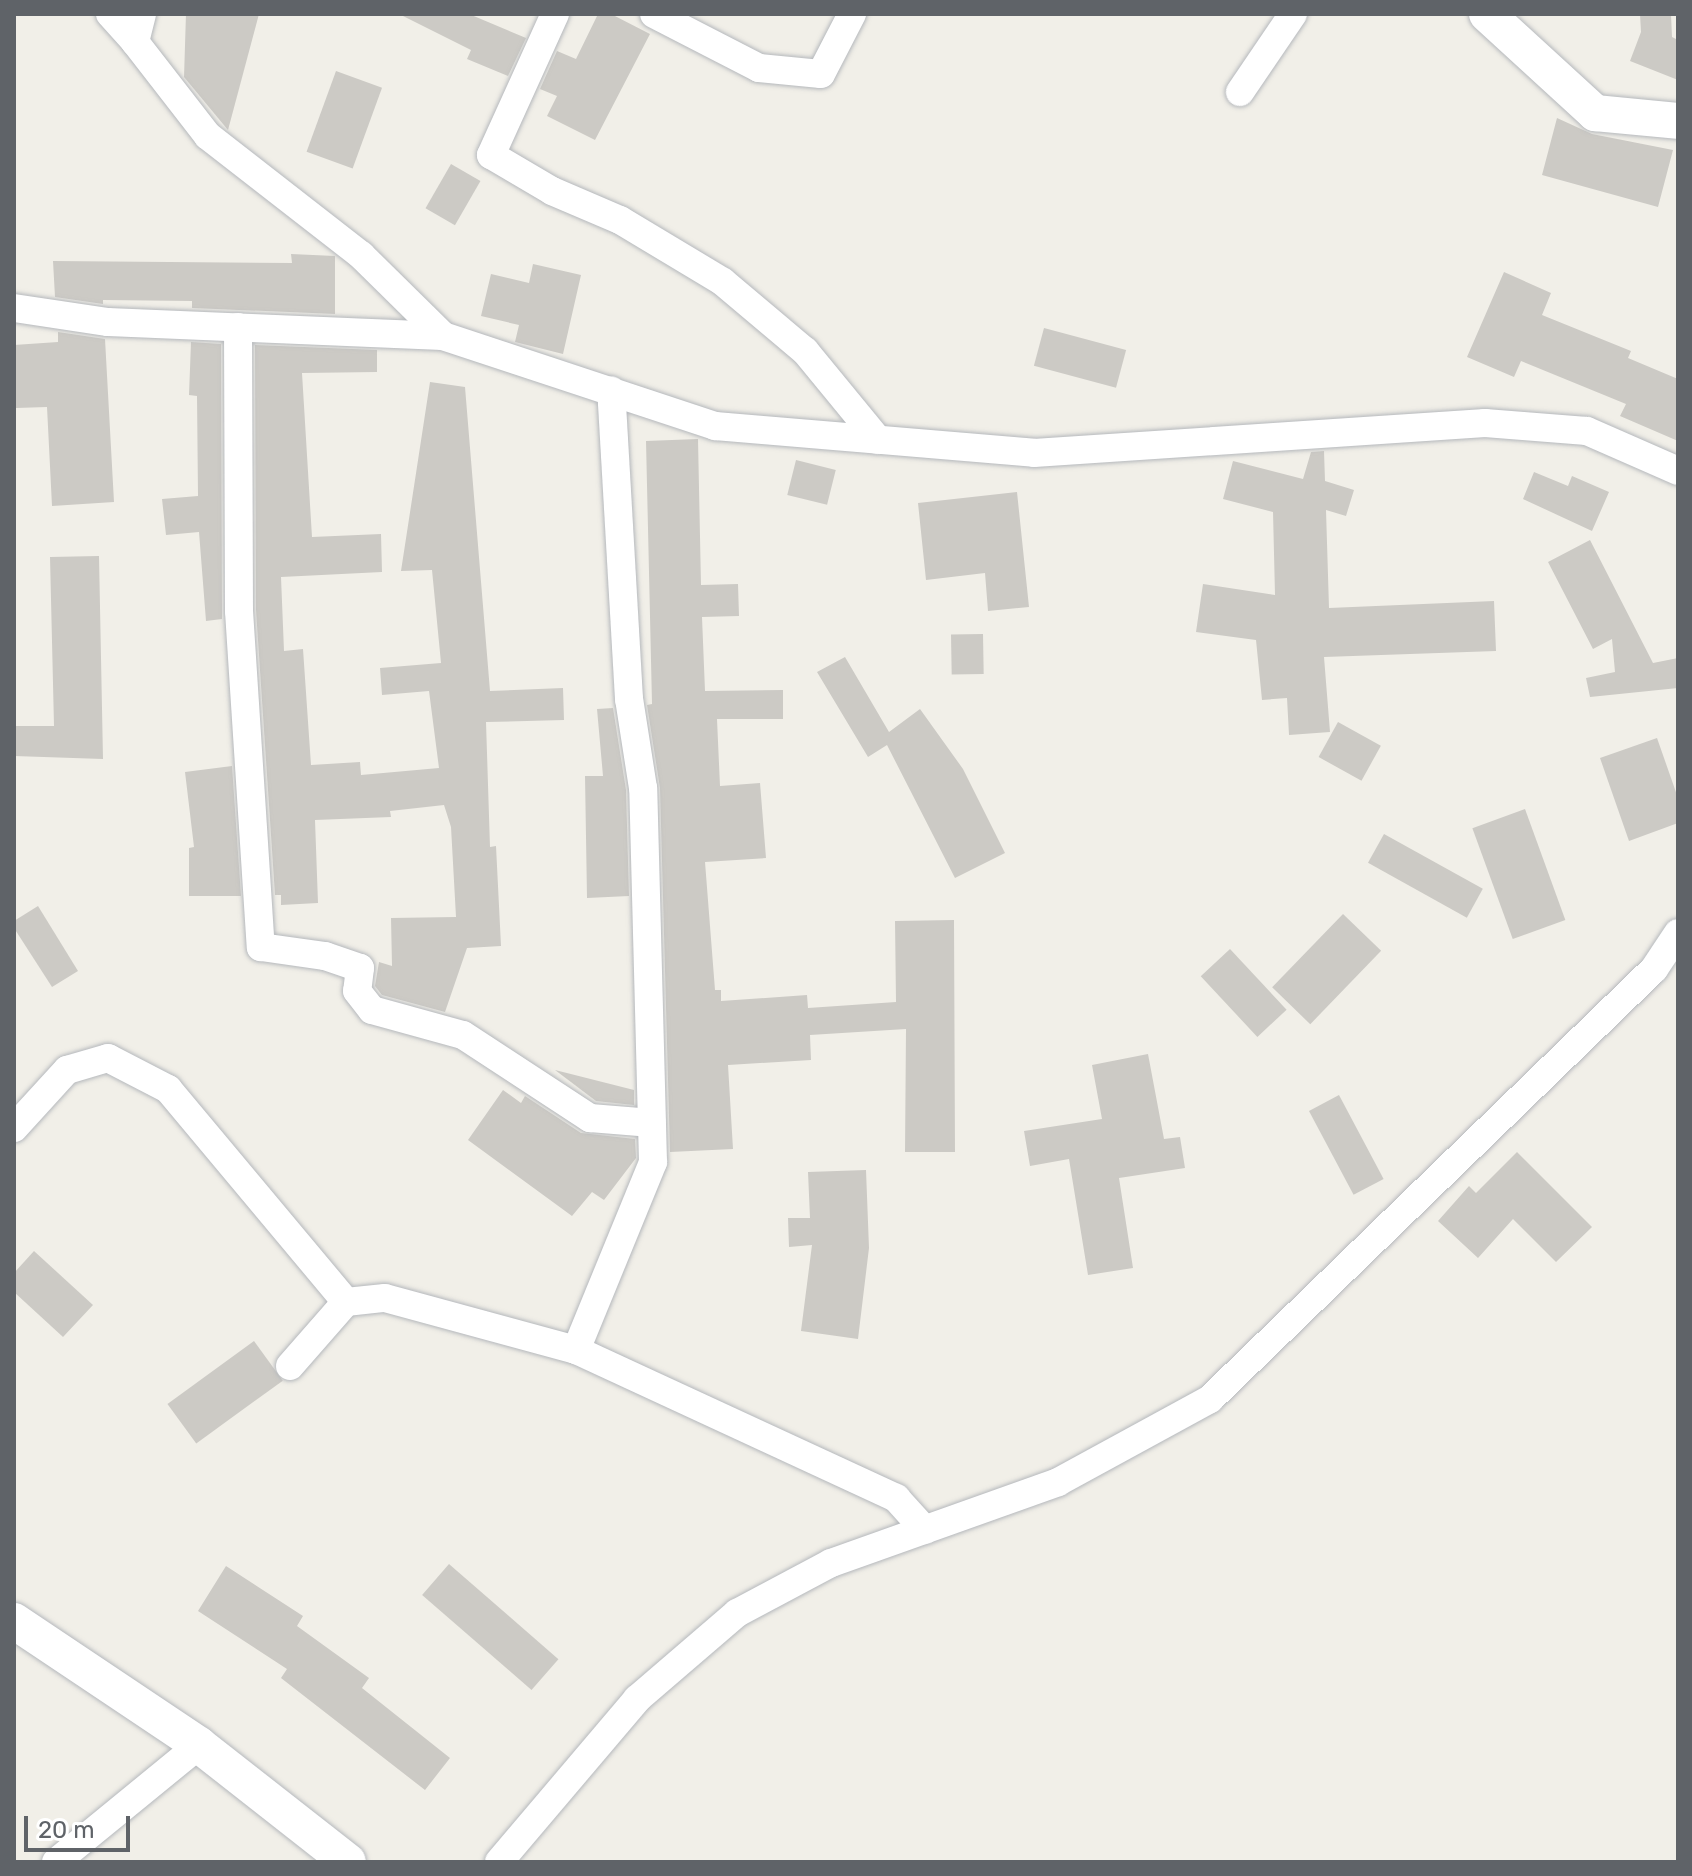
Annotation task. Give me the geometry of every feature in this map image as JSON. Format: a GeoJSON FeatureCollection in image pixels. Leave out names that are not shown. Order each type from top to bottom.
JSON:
{"type":"FeatureCollection","features":[{"type":"Feature","properties":{"kind":"street"},"geometry":{"type":"LineString","coordinates":[[110,14],[208,136],[361,255],[443,336]]}},
{"type":"Feature","properties":{"kind":"street"},"geometry":{"type":"LineString","coordinates":[[135,42],[142,14]]}},
{"type":"Feature","properties":{"kind":"street"},"geometry":{"type":"LineString","coordinates":[[555,14],[491,155],[552,191],[620,220],[723,282],[805,351],[878,440]]}},
{"type":"Feature","properties":{"kind":"street"},"geometry":{"type":"LineString","coordinates":[[654,14],[759,68],[821,74],[852,14]]}},
{"type":"Feature","properties":{"kind":"street"},"geometry":{"type":"LineString","coordinates":[[1240,92],[1293,14]]}},
{"type":"Feature","properties":{"kind":"street"},"geometry":{"type":"LineString","coordinates":[[1487,14],[1595,113],[1678,121]]}},
{"type":"Feature","properties":{"kind":"street"},"geometry":{"type":"LineString","coordinates":[[14,308],[108,322],[443,336],[715,426],[1034,453],[1485,423],[1587,431],[1678,471]]}},
{"type":"Feature","properties":{"kind":"street"},"geometry":{"type":"LineString","coordinates":[[238,327],[239,611],[261,947],[325,956],[360,968],[357,991],[372,1010],[463,1035],[590,1118],[652,1123]]}},
{"type":"Feature","properties":{"kind":"street"},"geometry":{"type":"LineString","coordinates":[[576,1350],[653,1162],[643,788],[629,699],[611,391]]}},
{"type":"Feature","properties":{"kind":"street"},"geometry":{"type":"LineString","coordinates":[[499,1862],[637,1699],[737,1613],[831,1563],[1058,1482],[1210,1399],[1654,969],[1678,933]]}},
{"type":"Feature","properties":{"kind":"street"},"geometry":{"type":"LineString","coordinates":[[14,1128],[67,1070],[108,1058],[168,1089],[346,1302]]}},
{"type":"Feature","properties":{"kind":"street"},"geometry":{"type":"LineString","coordinates":[[290,1366],[346,1302],[385,1298],[576,1350],[896,1498],[925,1530]]}},
{"type":"Feature","properties":{"kind":"street"},"geometry":{"type":"LineString","coordinates":[[14,1621],[199,1745],[348,1862]]}},
{"type":"Feature","properties":{"kind":"street"},"geometry":{"type":"LineString","coordinates":[[56,1862],[199,1745]]}},
{"type":"Feature","properties":{"kind":"building"},"geometry":{"type":"Polygon","coordinates":[[[186,14],[259,14],[228,130],[184,77],[186,14]]]}},
{"type":"Feature","properties":{"kind":"building"},"geometry":{"type":"Polygon","coordinates":[[[399,14],[469,14],[526,38],[508,76],[467,59],[471,50],[399,14]]]}},
{"type":"Feature","properties":{"kind":"building"},"geometry":{"type":"Polygon","coordinates":[[[598,14],[611,14],[650,34],[595,140],[547,116],[557,96],[540,89],[557,51],[576,59],[598,14]]]}},
{"type":"Feature","properties":{"kind":"building"},"geometry":{"type":"Polygon","coordinates":[[[1640,14],[1671,14],[1672,37],[1678,40],[1678,80],[1630,61],[1641,32],[1640,14]]]}},
{"type":"Feature","properties":{"kind":"building"},"geometry":{"type":"Polygon","coordinates":[[[336,71],[382,88],[353,169],[307,152],[336,71]]]}},
{"type":"Feature","properties":{"kind":"building"},"geometry":{"type":"Polygon","coordinates":[[[1557,118],[1592,134],[1673,150],[1658,207],[1542,175],[1557,118]]]}},
{"type":"Feature","properties":{"kind":"building"},"geometry":{"type":"Polygon","coordinates":[[[451,164],[480,181],[455,225],[426,208],[451,164]]]}},
{"type":"Feature","properties":{"kind":"building"},"geometry":{"type":"Polygon","coordinates":[[[291,254],[335,256],[335,314],[192,308],[192,301],[103,300],[103,304],[55,297],[53,261],[292,263],[291,254]]]}},
{"type":"Feature","properties":{"kind":"building"},"geometry":{"type":"Polygon","coordinates":[[[533,264],[581,275],[563,354],[515,342],[519,325],[481,316],[491,274],[529,283],[533,264]]]}},
{"type":"Feature","properties":{"kind":"building"},"geometry":{"type":"Polygon","coordinates":[[[1504,272],[1551,293],[1542,315],[1631,351],[1628,358],[1678,379],[1678,441],[1620,416],[1626,404],[1521,361],[1514,377],[1467,357],[1504,272]]]}},
{"type":"Feature","properties":{"kind":"building"},"geometry":{"type":"Polygon","coordinates":[[[1044,328],[1126,350],[1116,388],[1034,366],[1044,328]]]}},
{"type":"Feature","properties":{"kind":"building"},"geometry":{"type":"Polygon","coordinates":[[[58,332],[105,339],[114,502],[52,506],[47,407],[16,408],[14,345],[58,342],[58,332]]]}},
{"type":"Feature","properties":{"kind":"building"},"geometry":{"type":"Polygon","coordinates":[[[191,342],[221,344],[222,619],[206,621],[199,532],[166,535],[162,499],[198,496],[197,396],[189,395],[191,342]]]}},
{"type":"Feature","properties":{"kind":"building"},"geometry":{"type":"Polygon","coordinates":[[[255,345],[377,350],[377,372],[302,373],[312,537],[381,534],[382,572],[281,577],[284,651],[303,649],[311,765],[360,762],[361,775],[439,768],[429,691],[382,695],[380,668],[441,663],[432,570],[401,571],[430,382],[465,387],[490,691],[563,688],[564,720],[486,722],[490,847],[496,846],[501,946],[467,948],[445,1012],[382,995],[375,986],[379,962],[392,966],[391,918],[456,917],[451,827],[444,805],[390,811],[391,817],[315,820],[318,903],[281,905],[281,895],[275,895],[256,610],[255,345]]]}},
{"type":"Feature","properties":{"kind":"building"},"geometry":{"type":"Polygon","coordinates":[[[698,439],[701,585],[738,584],[739,616],[702,617],[705,691],[783,690],[783,719],[717,719],[720,786],[760,783],[766,858],[705,862],[715,990],[721,990],[721,1001],[807,995],[808,1008],[896,1002],[895,921],[954,920],[955,1152],[905,1152],[906,1029],[810,1035],[811,1060],[728,1065],[733,1149],[670,1152],[660,788],[647,705],[652,704],[646,441],[698,439]]]}},
{"type":"Feature","properties":{"kind":"building"},"geometry":{"type":"Polygon","coordinates":[[[1324,451],[1325,481],[1354,490],[1346,516],[1326,510],[1329,608],[1494,601],[1496,651],[1324,657],[1330,732],[1289,735],[1287,698],[1262,700],[1256,640],[1196,632],[1203,584],[1275,595],[1273,512],[1223,499],[1233,461],[1303,479],[1311,452],[1324,451]]]}},
{"type":"Feature","properties":{"kind":"building"},"geometry":{"type":"Polygon","coordinates":[[[796,460],[836,470],[827,505],[787,495],[796,460]]]}},
{"type":"Feature","properties":{"kind":"building"},"geometry":{"type":"Polygon","coordinates":[[[1534,472],[1568,486],[1572,476],[1609,492],[1592,531],[1523,499],[1534,472]]]}},
{"type":"Feature","properties":{"kind":"building"},"geometry":{"type":"Polygon","coordinates":[[[1017,492],[1029,607],[988,611],[985,573],[926,580],[918,503],[1017,492]]]}},
{"type":"Feature","properties":{"kind":"building"},"geometry":{"type":"Polygon","coordinates":[[[1590,540],[1653,663],[1678,658],[1678,688],[1590,697],[1586,678],[1615,672],[1612,639],[1593,649],[1548,562],[1590,540]]]}},
{"type":"Feature","properties":{"kind":"building"},"geometry":{"type":"Polygon","coordinates":[[[99,556],[103,759],[14,756],[14,726],[54,726],[50,557],[99,556]]]}},
{"type":"Feature","properties":{"kind":"building"},"geometry":{"type":"Polygon","coordinates":[[[983,634],[984,674],[952,675],[951,635],[983,634]]]}},
{"type":"Feature","properties":{"kind":"building"},"geometry":{"type":"Polygon","coordinates":[[[845,657],[889,732],[920,709],[963,769],[1005,853],[955,878],[887,745],[868,757],[817,672],[845,657]]]}},
{"type":"Feature","properties":{"kind":"building"},"geometry":{"type":"Polygon","coordinates":[[[613,708],[626,790],[629,896],[587,898],[585,776],[603,776],[597,709],[613,708]]]}},
{"type":"Feature","properties":{"kind":"building"},"geometry":{"type":"Polygon","coordinates":[[[1338,722],[1381,746],[1361,781],[1319,757],[1338,722]]]}},
{"type":"Feature","properties":{"kind":"building"},"geometry":{"type":"Polygon","coordinates":[[[1657,738],[1678,798],[1678,823],[1629,841],[1600,758],[1657,738]]]}},
{"type":"Feature","properties":{"kind":"building"},"geometry":{"type":"Polygon","coordinates":[[[232,766],[241,896],[189,896],[189,848],[194,847],[185,772],[232,766]]]}},
{"type":"Feature","properties":{"kind":"building"},"geometry":{"type":"Polygon","coordinates":[[[1525,809],[1565,920],[1513,939],[1472,828],[1525,809]]]}},
{"type":"Feature","properties":{"kind":"building"},"geometry":{"type":"Polygon","coordinates":[[[1384,834],[1483,889],[1467,918],[1368,863],[1384,834]]]}},
{"type":"Feature","properties":{"kind":"building"},"geometry":{"type":"Polygon","coordinates":[[[38,906],[78,971],[52,987],[14,928],[14,921],[38,906]]]}},
{"type":"Feature","properties":{"kind":"building"},"geometry":{"type":"Polygon","coordinates":[[[1343,914],[1381,951],[1310,1024],[1272,987],[1343,914]]]}},
{"type":"Feature","properties":{"kind":"building"},"geometry":{"type":"Polygon","coordinates":[[[1230,949],[1287,1010],[1257,1037],[1201,976],[1230,949]]]}},
{"type":"Feature","properties":{"kind":"building"},"geometry":{"type":"Polygon","coordinates":[[[1148,1054],[1164,1139],[1180,1137],[1185,1168],[1119,1178],[1133,1268],[1088,1275],[1069,1159],[1030,1166],[1024,1131],[1102,1119],[1092,1065],[1148,1054]]]}},
{"type":"Feature","properties":{"kind":"building"},"geometry":{"type":"Polygon","coordinates":[[[555,1070],[634,1090],[634,1105],[596,1101],[555,1070]]]}},
{"type":"Feature","properties":{"kind":"building"},"geometry":{"type":"Polygon","coordinates":[[[503,1090],[521,1103],[525,1096],[581,1133],[635,1139],[636,1158],[604,1200],[592,1192],[572,1216],[468,1140],[503,1090]]]}},
{"type":"Feature","properties":{"kind":"building"},"geometry":{"type":"Polygon","coordinates":[[[1339,1095],[1384,1179],[1354,1195],[1309,1111],[1339,1095]]]}},
{"type":"Feature","properties":{"kind":"building"},"geometry":{"type":"Polygon","coordinates":[[[1517,1152],[1592,1227],[1556,1262],[1513,1219],[1478,1258],[1438,1221],[1469,1186],[1476,1193],[1517,1152]]]}},
{"type":"Feature","properties":{"kind":"building"},"geometry":{"type":"Polygon","coordinates":[[[866,1170],[869,1248],[858,1339],[801,1331],[812,1245],[789,1247],[788,1218],[810,1218],[808,1172],[866,1170]]]}},
{"type":"Feature","properties":{"kind":"building"},"geometry":{"type":"Polygon","coordinates":[[[34,1251],[93,1305],[63,1337],[14,1292],[14,1273],[34,1251]]]}},
{"type":"Feature","properties":{"kind":"building"},"geometry":{"type":"Polygon","coordinates":[[[254,1341],[283,1381],[196,1444],[167,1404],[254,1341]]]}},
{"type":"Feature","properties":{"kind":"building"},"geometry":{"type":"Polygon","coordinates":[[[449,1564],[558,1659],[532,1690],[422,1595],[449,1564]]]}},
{"type":"Feature","properties":{"kind":"building"},"geometry":{"type":"Polygon","coordinates":[[[226,1566],[303,1616],[297,1626],[369,1678],[362,1688],[450,1758],[425,1790],[281,1678],[287,1669],[198,1611],[226,1566]]]}}]}
